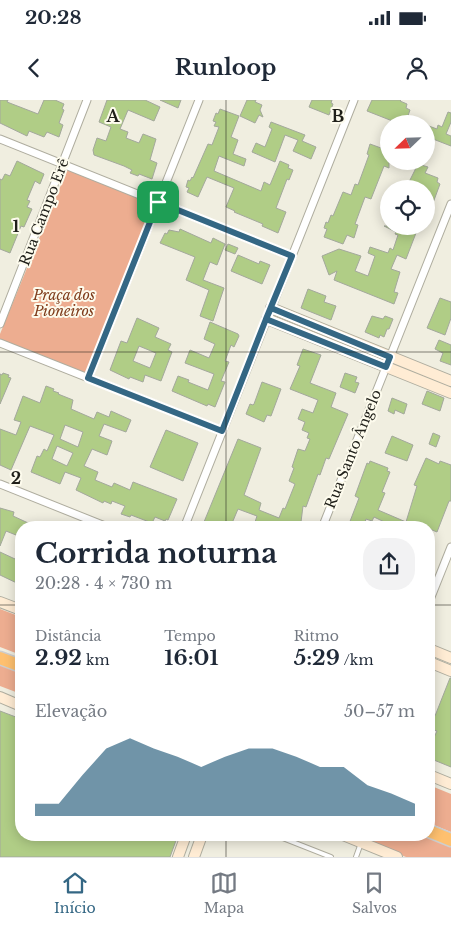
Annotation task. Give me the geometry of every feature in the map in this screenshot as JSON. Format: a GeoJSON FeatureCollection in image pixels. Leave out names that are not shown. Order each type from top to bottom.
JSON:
{"type":"FeatureCollection","features":[{"type":"Feature","properties":{"kind":"highway"},"geometry":{"type":"LineString","coordinates":[[0,658],[15,664]]}},
{"type":"Feature","properties":{"kind":"highway"},"geometry":{"type":"LineString","coordinates":[[435,834],[451,840]]}},
{"type":"Feature","properties":{"kind":"street","name":"Rua Campo Erê"},"geometry":{"type":"LineString","coordinates":[[0,324],[87,100]]}},
{"type":"Feature","properties":{"kind":"street"},"geometry":{"type":"LineString","coordinates":[[88,378],[199,100]]}},
{"type":"Feature","properties":{"kind":"street"},"geometry":{"type":"LineString","coordinates":[[187,521],[354,100]]}},
{"type":"Feature","properties":{"kind":"street"},"geometry":{"type":"LineString","coordinates":[[0,139],[292,256]]}},
{"type":"Feature","properties":{"kind":"street","name":"Rua Santo Ângelo"},"geometry":{"type":"LineString","coordinates":[[325,521],[451,204]]}},
{"type":"Feature","properties":{"kind":"street"},"geometry":{"type":"LineString","coordinates":[[271,308],[451,381]]}},
{"type":"Feature","properties":{"kind":"street"},"geometry":{"type":"LineString","coordinates":[[266,319],[451,393]]}},
{"type":"Feature","properties":{"kind":"street"},"geometry":{"type":"LineString","coordinates":[[0,343],[222,431]]}},
{"type":"Feature","properties":{"kind":"street"},"geometry":{"type":"LineString","coordinates":[[0,484],[92,521]]}},
{"type":"Feature","properties":{"kind":"street"},"geometry":{"type":"LineString","coordinates":[[435,587],[451,547]]}},
{"type":"Feature","properties":{"kind":"street"},"geometry":{"type":"LineString","coordinates":[[0,602],[15,608]]}},
{"type":"Feature","properties":{"kind":"street"},"geometry":{"type":"LineString","coordinates":[[435,651],[451,658]]}},
{"type":"Feature","properties":{"kind":"street"},"geometry":{"type":"LineString","coordinates":[[435,664],[451,671]]}},
{"type":"Feature","properties":{"kind":"street"},"geometry":{"type":"LineString","coordinates":[[0,697],[15,703]]}},
{"type":"Feature","properties":{"kind":"street"},"geometry":{"type":"LineString","coordinates":[[435,778],[451,784]]}},
{"type":"Feature","properties":{"kind":"street"},"geometry":{"type":"LineString","coordinates":[[178,857],[184,841]]}},
{"type":"Feature","properties":{"kind":"street"},"geometry":{"type":"LineString","coordinates":[[194,857],[200,841]]}},
{"type":"Feature","properties":{"kind":"street"},"geometry":{"type":"LineString","coordinates":[[361,842],[397,857]]}},
{"type":"Feature","properties":{"kind":"lane"},"geometry":{"type":"LineString","coordinates":[[290,841],[330,857]]}},
{"type":"Feature","properties":{"kind":"lane"},"geometry":{"type":"LineString","coordinates":[[356,857],[361,842]]}},
{"type":"Feature","properties":{"kind":"green space","name":"Praça dos Pioneiros"},"geometry":{"type":"Polygon","coordinates":[[[68,168],[156,204],[87,375],[0,340],[0,334],[68,168]]]}},
{"type":"Feature","properties":{"kind":"green space"},"geometry":{"type":"Polygon","coordinates":[[[0,609],[15,615],[15,653],[0,647],[0,609]]]}},
{"type":"Feature","properties":{"kind":"green space"},"geometry":{"type":"Polygon","coordinates":[[[0,664],[15,670],[15,692],[0,686],[0,664]]]}},
{"type":"Feature","properties":{"kind":"green space"},"geometry":{"type":"Polygon","coordinates":[[[435,787],[451,794],[451,832],[435,825],[435,787]]]}},
{"type":"Feature","properties":{"kind":"green space"},"geometry":{"type":"Polygon","coordinates":[[[367,841],[435,841],[451,847],[451,857],[406,857],[367,841]]]}},
{"type":"Feature","properties":{"kind":"building"},"geometry":{"type":"Polygon","coordinates":[[[0,100],[8,100],[7,102],[38,114],[44,100],[55,100],[64,104],[62,109],[64,110],[59,123],[63,125],[59,137],[47,132],[44,137],[29,131],[27,136],[0,123],[0,100]]]}},
{"type":"Feature","properties":{"kind":"building"},"geometry":{"type":"Polygon","coordinates":[[[107,100],[145,100],[160,107],[154,121],[128,110],[120,129],[128,132],[126,138],[139,143],[143,134],[156,139],[150,160],[157,163],[152,179],[130,173],[132,170],[94,155],[93,150],[97,138],[106,141],[111,127],[99,122],[107,100]]]}},
{"type":"Feature","properties":{"kind":"building"},"geometry":{"type":"Polygon","coordinates":[[[160,100],[181,100],[178,108],[160,100]]]}},
{"type":"Feature","properties":{"kind":"building"},"geometry":{"type":"Polygon","coordinates":[[[247,100],[256,100],[255,102],[262,105],[260,110],[263,117],[259,115],[255,123],[240,116],[247,100]]]}},
{"type":"Feature","properties":{"kind":"building"},"geometry":{"type":"Polygon","coordinates":[[[312,100],[332,100],[331,103],[333,104],[329,115],[309,107],[312,100]]]}},
{"type":"Feature","properties":{"kind":"building"},"geometry":{"type":"Polygon","coordinates":[[[372,100],[401,100],[407,104],[406,108],[410,110],[408,115],[380,116],[367,111],[372,100]]]}},
{"type":"Feature","properties":{"kind":"building"},"geometry":{"type":"Polygon","coordinates":[[[220,109],[239,116],[231,137],[238,140],[233,154],[246,159],[244,166],[219,156],[214,171],[261,191],[264,182],[270,185],[280,161],[289,165],[288,168],[293,170],[289,180],[287,179],[276,208],[286,212],[278,233],[226,207],[234,188],[207,177],[198,197],[187,192],[189,188],[186,187],[188,180],[190,181],[193,178],[208,144],[212,145],[219,127],[214,126],[216,122],[213,121],[220,109]]]}},
{"type":"Feature","properties":{"kind":"building"},"geometry":{"type":"Polygon","coordinates":[[[448,112],[451,113],[451,122],[446,134],[451,136],[451,146],[435,140],[435,128],[437,129],[438,125],[442,127],[448,112]]]}},
{"type":"Feature","properties":{"kind":"building"},"geometry":{"type":"Polygon","coordinates":[[[271,122],[305,135],[302,141],[316,147],[311,159],[293,151],[298,140],[285,135],[275,162],[252,152],[256,143],[265,147],[272,129],[269,127],[271,122]]]}},
{"type":"Feature","properties":{"kind":"building"},"geometry":{"type":"Polygon","coordinates":[[[370,144],[380,148],[380,170],[382,170],[371,199],[365,197],[355,224],[358,225],[354,238],[347,235],[343,244],[324,237],[327,229],[324,228],[326,222],[328,223],[331,215],[333,216],[343,192],[351,195],[355,184],[358,185],[369,155],[367,154],[370,144]]]}},
{"type":"Feature","properties":{"kind":"building"},"geometry":{"type":"Polygon","coordinates":[[[17,161],[44,174],[40,184],[35,181],[27,200],[30,201],[27,207],[32,209],[24,227],[21,226],[10,253],[0,249],[0,179],[2,180],[5,174],[10,176],[17,161]]]}},
{"type":"Feature","properties":{"kind":"building"},"geometry":{"type":"Polygon","coordinates":[[[415,170],[426,170],[425,173],[438,178],[437,182],[440,184],[435,197],[435,180],[410,180],[415,170]]]}},
{"type":"Feature","properties":{"kind":"building"},"geometry":{"type":"Polygon","coordinates":[[[180,229],[211,243],[213,238],[225,244],[217,265],[210,262],[203,280],[224,288],[213,321],[200,316],[209,290],[186,280],[195,257],[160,243],[165,233],[167,234],[169,230],[179,232],[180,229]]]}},
{"type":"Feature","properties":{"kind":"building"},"geometry":{"type":"Polygon","coordinates":[[[398,235],[415,235],[406,259],[397,255],[391,269],[400,272],[394,292],[398,293],[394,304],[334,280],[337,271],[329,275],[322,256],[339,249],[361,256],[355,271],[368,276],[375,256],[368,253],[370,247],[388,253],[390,248],[393,250],[398,235]]]}},
{"type":"Feature","properties":{"kind":"building"},"geometry":{"type":"Polygon","coordinates":[[[228,244],[238,248],[235,254],[225,250],[228,244]]]}},
{"type":"Feature","properties":{"kind":"building"},"geometry":{"type":"Polygon","coordinates":[[[238,255],[259,264],[260,261],[270,265],[262,284],[231,271],[238,255]]]}},
{"type":"Feature","properties":{"kind":"building"},"geometry":{"type":"Polygon","coordinates":[[[308,289],[326,296],[324,302],[336,306],[331,320],[301,308],[308,289]]]}},
{"type":"Feature","properties":{"kind":"building"},"geometry":{"type":"Polygon","coordinates":[[[440,298],[451,302],[451,318],[445,335],[427,328],[440,298]]]}},
{"type":"Feature","properties":{"kind":"building"},"geometry":{"type":"Polygon","coordinates":[[[372,316],[383,319],[385,316],[393,319],[384,337],[380,335],[379,338],[365,332],[372,316]]]}},
{"type":"Feature","properties":{"kind":"building"},"geometry":{"type":"Polygon","coordinates":[[[137,318],[159,328],[155,337],[171,344],[168,350],[172,352],[161,381],[145,375],[143,382],[130,377],[129,379],[110,370],[121,341],[127,343],[137,318]],[[139,346],[133,361],[150,368],[156,353],[139,346]]]}},
{"type":"Feature","properties":{"kind":"building"},"geometry":{"type":"Polygon","coordinates":[[[210,322],[239,336],[234,347],[231,345],[225,361],[229,362],[221,381],[225,382],[215,407],[208,404],[207,406],[172,391],[178,376],[208,390],[214,374],[185,363],[190,350],[209,358],[215,344],[204,339],[210,322]]]}},
{"type":"Feature","properties":{"kind":"building"},"geometry":{"type":"Polygon","coordinates":[[[439,340],[451,345],[451,365],[440,361],[443,353],[435,349],[439,340]]]}},
{"type":"Feature","properties":{"kind":"building"},"geometry":{"type":"Polygon","coordinates":[[[303,349],[321,355],[310,383],[336,393],[331,407],[348,414],[329,459],[326,458],[320,475],[318,474],[306,507],[303,506],[301,521],[255,521],[257,516],[238,509],[233,521],[204,521],[238,439],[261,448],[244,495],[261,503],[259,510],[279,518],[283,508],[285,509],[295,484],[289,481],[298,449],[305,451],[310,439],[307,438],[309,433],[302,430],[305,422],[298,419],[302,409],[313,413],[318,400],[290,389],[300,366],[297,365],[303,349]]]}},
{"type":"Feature","properties":{"kind":"building"},"geometry":{"type":"Polygon","coordinates":[[[3,373],[11,378],[0,404],[0,374],[2,375],[3,373]]]}},
{"type":"Feature","properties":{"kind":"building"},"geometry":{"type":"Polygon","coordinates":[[[345,373],[357,377],[355,382],[359,383],[355,393],[340,387],[345,373]]]}},
{"type":"Feature","properties":{"kind":"building"},"geometry":{"type":"Polygon","coordinates":[[[262,382],[281,389],[271,416],[267,415],[264,422],[246,414],[250,404],[254,404],[262,382]]]}},
{"type":"Feature","properties":{"kind":"building"},"geometry":{"type":"Polygon","coordinates":[[[46,386],[54,389],[53,391],[58,394],[73,400],[71,409],[94,419],[97,412],[109,417],[111,411],[131,420],[126,432],[104,424],[99,436],[112,441],[107,455],[92,449],[84,466],[98,472],[95,480],[112,487],[114,483],[130,490],[133,482],[177,499],[168,520],[166,519],[165,521],[155,517],[153,521],[147,521],[131,515],[130,517],[121,514],[125,506],[112,501],[111,504],[104,501],[103,503],[76,490],[81,478],[65,472],[60,484],[31,472],[37,456],[40,457],[44,449],[47,451],[54,435],[30,426],[11,470],[0,465],[0,429],[16,435],[21,422],[14,420],[23,396],[40,403],[46,386]],[[65,425],[60,439],[78,447],[83,432],[65,425]],[[57,446],[52,459],[67,466],[73,453],[57,446]]]}},
{"type":"Feature","properties":{"kind":"building"},"geometry":{"type":"Polygon","coordinates":[[[427,391],[444,398],[440,411],[422,404],[427,391]]]}},
{"type":"Feature","properties":{"kind":"building"},"geometry":{"type":"Polygon","coordinates":[[[392,398],[407,404],[404,414],[395,410],[394,414],[388,411],[392,398]]]}},
{"type":"Feature","properties":{"kind":"building"},"geometry":{"type":"Polygon","coordinates":[[[166,430],[198,443],[183,481],[150,467],[166,430]]]}},
{"type":"Feature","properties":{"kind":"building"},"geometry":{"type":"Polygon","coordinates":[[[433,433],[440,436],[436,447],[429,444],[433,433]]]}},
{"type":"Feature","properties":{"kind":"building"},"geometry":{"type":"Polygon","coordinates":[[[392,436],[413,445],[407,461],[385,453],[392,436]]]}},
{"type":"Feature","properties":{"kind":"building"},"geometry":{"type":"Polygon","coordinates":[[[426,458],[439,464],[440,461],[451,465],[451,501],[449,501],[437,532],[435,531],[435,521],[406,521],[417,486],[414,485],[426,458]]]}},
{"type":"Feature","properties":{"kind":"building"},"geometry":{"type":"Polygon","coordinates":[[[370,461],[388,468],[387,471],[390,472],[382,492],[385,493],[378,510],[404,521],[382,521],[374,517],[372,521],[366,519],[365,521],[350,521],[359,498],[355,496],[367,463],[369,464],[370,461]]]}},
{"type":"Feature","properties":{"kind":"building"},"geometry":{"type":"Polygon","coordinates":[[[0,508],[14,512],[13,516],[24,521],[15,521],[15,535],[6,531],[0,546],[0,508]]]}},
{"type":"Feature","properties":{"kind":"building"},"geometry":{"type":"Polygon","coordinates":[[[0,552],[15,559],[15,582],[0,575],[0,552]]]}},
{"type":"Feature","properties":{"kind":"building"},"geometry":{"type":"Polygon","coordinates":[[[451,678],[451,767],[435,760],[435,735],[437,731],[435,730],[435,716],[451,678]]]}},
{"type":"Feature","properties":{"kind":"building"},"geometry":{"type":"Polygon","coordinates":[[[0,711],[15,717],[15,841],[176,841],[170,857],[0,857],[0,711]]]}},
{"type":"Feature","properties":{"kind":"route"},"geometry":{"type":"LineString","coordinates":[[158,202],[88,378],[222,431],[266,319],[271,308],[390,357],[386,367],[266,319],[292,256],[158,202]]}}]}
